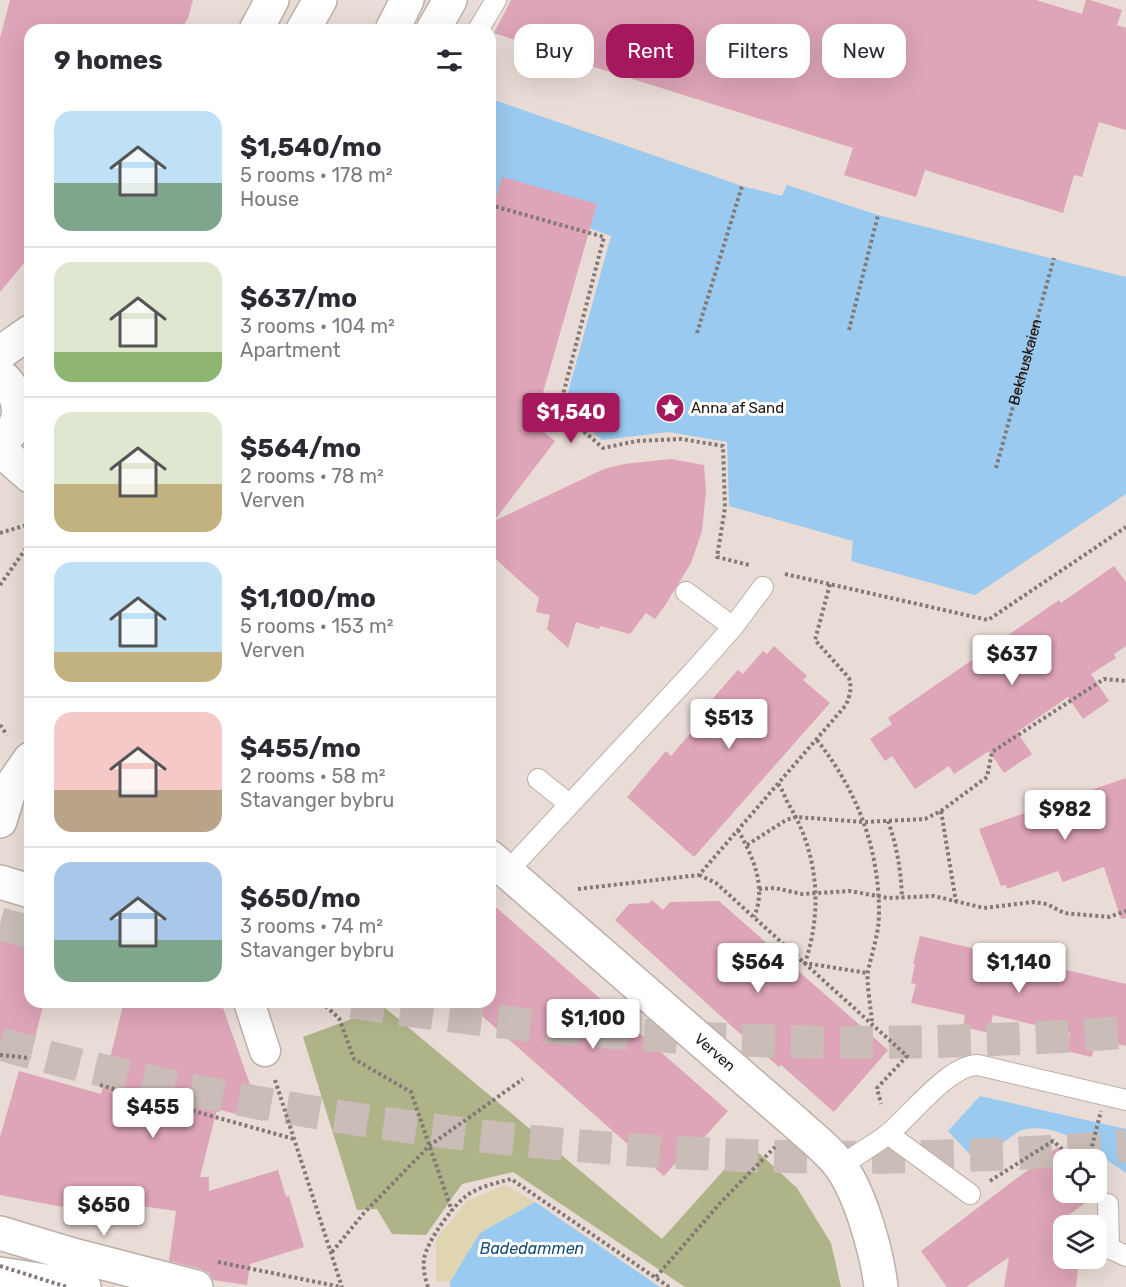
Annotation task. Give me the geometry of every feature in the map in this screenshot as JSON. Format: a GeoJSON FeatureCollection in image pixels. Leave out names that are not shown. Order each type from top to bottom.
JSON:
{"type":"FeatureCollection","features":[{"type":"Feature","properties":{"kind":"street"},"geometry":{"type":"LineString","coordinates":[[259,24],[272,0]]}},
{"type":"Feature","properties":{"kind":"street"},"geometry":{"type":"LineString","coordinates":[[306,24],[320,0]]}},
{"type":"Feature","properties":{"kind":"street"},"geometry":{"type":"LineString","coordinates":[[395,24],[407,0]]}},
{"type":"Feature","properties":{"kind":"street"},"geometry":{"type":"LineString","coordinates":[[418,24],[429,0]]}},
{"type":"Feature","properties":{"kind":"street"},"geometry":{"type":"LineString","coordinates":[[436,24],[450,0]]}},
{"type":"Feature","properties":{"kind":"street"},"geometry":{"type":"LineString","coordinates":[[0,353],[24,336]]}},
{"type":"Feature","properties":{"kind":"street"},"geometry":{"type":"LineString","coordinates":[[0,375],[10,384],[24,404]]}},
{"type":"Feature","properties":{"kind":"street"},"geometry":{"type":"LineString","coordinates":[[0,441],[13,429],[24,410]]}},
{"type":"Feature","properties":{"kind":"street"},"geometry":{"type":"LineString","coordinates":[[0,450],[24,472]]}},
{"type":"Feature","properties":{"kind":"street"},"geometry":{"type":"LineString","coordinates":[[0,821],[10,788],[24,768]]}},
{"type":"Feature","properties":{"kind":"street","name":"Verven"},"geometry":{"type":"LineString","coordinates":[[499,865],[797,1124],[841,1166],[855,1193],[879,1269],[881,1287]]}},
{"type":"Feature","properties":{"kind":"street"},"geometry":{"type":"LineString","coordinates":[[0,882],[24,889]]}},
{"type":"Feature","properties":{"kind":"street"},"geometry":{"type":"LineString","coordinates":[[251,1008],[265,1051]]}},
{"type":"Feature","properties":{"kind":"street"},"geometry":{"type":"LineString","coordinates":[[0,1233],[73,1255],[196,1287]]}},
{"type":"Feature","properties":{"kind":"street"},"geometry":{"type":"LineString","coordinates":[[0,1274],[84,1287]]}},
{"type":"Feature","properties":{"kind":"lane"},"geometry":{"type":"LineString","coordinates":[[482,24],[496,0]]}},
{"type":"Feature","properties":{"kind":"lane"},"geometry":{"type":"LineString","coordinates":[[499,865],[570,804],[733,627],[765,578]]}},
{"type":"Feature","properties":{"kind":"lane"},"geometry":{"type":"LineString","coordinates":[[686,592],[733,627]]}},
{"type":"Feature","properties":{"kind":"lane"},"geometry":{"type":"LineString","coordinates":[[538,779],[570,804]]}},
{"type":"Feature","properties":{"kind":"lane"},"geometry":{"type":"LineString","coordinates":[[841,1166],[888,1134],[937,1087],[970,1065],[1126,1100]]}},
{"type":"Feature","properties":{"kind":"lane"},"geometry":{"type":"LineString","coordinates":[[888,1134],[970,1194]]}},
{"type":"Feature","properties":{"kind":"lane"},"geometry":{"type":"LineString","coordinates":[[1108,1204],[1108,1248],[1126,1256]]}},
{"type":"Feature","properties":{"kind":"path"},"geometry":{"type":"LineString","coordinates":[[697,333],[742,186]]}},
{"type":"Feature","properties":{"kind":"path"},"geometry":{"type":"LineString","coordinates":[[496,207],[604,237],[559,410],[603,448],[638,441],[681,439],[723,446],[725,508],[717,557],[765,578],[830,584],[988,620],[1126,527]]}},
{"type":"Feature","properties":{"kind":"path"},"geometry":{"type":"LineString","coordinates":[[849,330],[878,215]]}},
{"type":"Feature","properties":{"kind":"path","name":"Bekhuskaien"},"geometry":{"type":"LineString","coordinates":[[996,468],[1054,258]]}},
{"type":"Feature","properties":{"kind":"path"},"geometry":{"type":"LineString","coordinates":[[0,534],[24,526]]}},
{"type":"Feature","properties":{"kind":"path"},"geometry":{"type":"LineString","coordinates":[[0,585],[24,551]]}},
{"type":"Feature","properties":{"kind":"path"},"geometry":{"type":"LineString","coordinates":[[699,875],[846,705],[851,686],[849,678],[814,640],[830,584]]}},
{"type":"Feature","properties":{"kind":"path"},"geometry":{"type":"LineString","coordinates":[[747,845],[786,820],[796,817],[864,822],[925,819],[941,811],[987,777],[992,752],[1104,679],[1126,681]]}},
{"type":"Feature","properties":{"kind":"path"},"geometry":{"type":"LineString","coordinates":[[817,740],[854,795],[864,822],[874,863],[878,896],[878,926],[874,953],[867,973],[872,1022]]}},
{"type":"Feature","properties":{"kind":"path"},"geometry":{"type":"LineString","coordinates":[[778,784],[796,817],[812,860],[817,893],[815,925],[806,963]]}},
{"type":"Feature","properties":{"kind":"path"},"geometry":{"type":"LineString","coordinates":[[941,811],[956,902]]}},
{"type":"Feature","properties":{"kind":"path"},"geometry":{"type":"LineString","coordinates":[[888,820],[896,843],[902,898]]}},
{"type":"Feature","properties":{"kind":"path"},"geometry":{"type":"LineString","coordinates":[[738,830],[754,861],[759,889],[758,907],[754,917]]}},
{"type":"Feature","properties":{"kind":"path"},"geometry":{"type":"LineString","coordinates":[[568,891],[625,882],[668,880],[699,875],[716,883],[907,1056],[877,1088]]}},
{"type":"Feature","properties":{"kind":"path"},"geometry":{"type":"LineString","coordinates":[[759,889],[775,888],[802,894],[850,891],[902,898],[934,897],[984,908],[1033,902],[1047,904],[1064,913],[1109,917],[1126,910]]}},
{"type":"Feature","properties":{"kind":"path"},"geometry":{"type":"LineString","coordinates":[[806,963],[867,973]]}},
{"type":"Feature","properties":{"kind":"path"},"geometry":{"type":"LineString","coordinates":[[328,1008],[339,1018],[354,1059],[411,1092],[452,1210]]}},
{"type":"Feature","properties":{"kind":"path"},"geometry":{"type":"LineString","coordinates":[[265,1051],[342,1287]]}},
{"type":"Feature","properties":{"kind":"path"},"geometry":{"type":"LineString","coordinates":[[0,1055],[30,1059]]}},
{"type":"Feature","properties":{"kind":"path"},"geometry":{"type":"LineString","coordinates":[[332,1252],[364,1214],[429,1146],[523,1079]]}},
{"type":"Feature","properties":{"kind":"path"},"geometry":{"type":"LineString","coordinates":[[100,1085],[294,1140]]}},
{"type":"Feature","properties":{"kind":"path"},"geometry":{"type":"LineString","coordinates":[[1092,1149],[1101,1111]]}},
{"type":"Feature","properties":{"kind":"path"},"geometry":{"type":"LineString","coordinates":[[656,1277],[722,1201],[797,1124]]}},
{"type":"Feature","properties":{"kind":"path"},"geometry":{"type":"LineString","coordinates":[[970,1194],[1053,1141],[1062,1149]]}},
{"type":"Feature","properties":{"kind":"path"},"geometry":{"type":"LineString","coordinates":[[428,1287],[424,1259],[431,1242],[452,1210],[467,1195],[511,1179],[669,1287]]}},
{"type":"Feature","properties":{"kind":"path"},"geometry":{"type":"LineString","coordinates":[[0,1266],[67,1287]]}},
{"type":"Feature","properties":{"kind":"green space"},"geometry":{"type":"Polygon","coordinates":[[[385,1008],[662,1239],[748,1143],[797,1188],[831,1243],[841,1287],[685,1287],[513,1172],[462,1184],[426,1235],[392,1234],[377,1209],[357,1210],[303,1037],[385,1008]]]}},
{"type":"Feature","properties":{"kind":"sand"},"geometry":{"type":"Polygon","coordinates":[[[505,1185],[535,1202],[480,1233],[450,1282],[436,1281],[436,1239],[467,1201],[505,1185]]]}},
{"type":"Feature","properties":{"kind":"water"},"geometry":{"type":"Polygon","coordinates":[[[496,101],[742,186],[782,196],[787,185],[878,215],[1126,277],[1126,494],[975,595],[851,561],[853,541],[729,506],[727,442],[669,432],[602,440],[564,407],[611,236],[496,195],[496,101]]]}},
{"type":"Feature","properties":{"kind":"water"},"geometry":{"type":"Polygon","coordinates":[[[980,1096],[1126,1129],[1126,1173],[1107,1160],[1107,1149],[1091,1149],[1064,1134],[1050,1130],[1036,1128],[1022,1130],[978,1163],[948,1131],[980,1096]]]}},
{"type":"Feature","properties":{"kind":"water","name":"Badedammen"},"geometry":{"type":"Polygon","coordinates":[[[535,1202],[660,1287],[450,1287],[450,1282],[480,1233],[535,1202]]]}},
{"type":"Feature","properties":{"kind":"building"},"geometry":{"type":"Polygon","coordinates":[[[10,0],[193,0],[184,24],[24,24],[24,263],[0,292],[0,38],[10,0]]]}},
{"type":"Feature","properties":{"kind":"building"},"geometry":{"type":"Polygon","coordinates":[[[511,0],[1036,0],[1082,14],[1086,0],[1090,0],[1122,10],[1117,25],[1126,28],[1126,130],[1099,122],[1082,177],[1074,175],[1063,213],[925,170],[916,197],[844,175],[853,148],[629,78],[694,78],[694,24],[606,24],[606,71],[594,67],[594,24],[514,24],[514,40],[496,34],[496,29],[511,0]]]}},
{"type":"Feature","properties":{"kind":"building"},"geometry":{"type":"Polygon","coordinates":[[[502,177],[597,204],[534,424],[555,441],[496,518],[496,198],[502,177]]]}},
{"type":"Feature","properties":{"kind":"building"},"geometry":{"type":"Polygon","coordinates":[[[671,459],[704,465],[706,491],[702,531],[691,563],[655,619],[646,613],[630,634],[600,626],[599,629],[576,622],[568,648],[547,629],[550,615],[536,612],[539,598],[496,559],[496,520],[604,469],[624,464],[671,459]]]}},
{"type":"Feature","properties":{"kind":"building"},"geometry":{"type":"Polygon","coordinates":[[[1114,566],[1126,582],[1126,646],[1114,654],[1116,658],[1091,674],[1109,701],[1083,719],[1068,697],[1017,732],[1032,754],[1004,773],[989,751],[954,774],[949,766],[915,789],[892,756],[885,761],[870,739],[892,724],[888,718],[1059,600],[1061,603],[1114,566]]]}},
{"type":"Feature","properties":{"kind":"building"},"geometry":{"type":"Polygon","coordinates":[[[774,646],[807,676],[803,680],[830,703],[694,857],[627,797],[666,751],[671,756],[704,717],[700,713],[738,670],[743,674],[763,651],[767,654],[774,646]]]}},
{"type":"Feature","properties":{"kind":"building"},"geometry":{"type":"Polygon","coordinates":[[[1126,778],[1126,918],[1121,919],[1104,867],[1063,882],[1058,871],[1007,889],[1006,885],[1001,886],[979,829],[1126,778]]]}},
{"type":"Feature","properties":{"kind":"building"},"geometry":{"type":"Polygon","coordinates":[[[652,900],[663,910],[670,902],[719,901],[888,1050],[834,1112],[781,1065],[779,1067],[736,1030],[615,920],[629,904],[649,903],[652,900]]]}},
{"type":"Feature","properties":{"kind":"building"},"geometry":{"type":"Polygon","coordinates":[[[496,907],[728,1111],[690,1153],[687,1150],[664,1176],[473,1008],[496,1008],[496,907]]]}},
{"type":"Feature","properties":{"kind":"building"},"geometry":{"type":"Polygon","coordinates":[[[4,912],[24,917],[24,1008],[42,1008],[30,1058],[0,1051],[0,931],[4,912]]]}},
{"type":"Feature","properties":{"kind":"building"},"geometry":{"type":"Polygon","coordinates":[[[920,936],[1126,984],[1126,1046],[1096,1039],[1092,1057],[1066,1051],[1070,1033],[993,1015],[989,1033],[963,1027],[965,1015],[911,1003],[916,984],[911,983],[915,964],[913,964],[920,936]]]}},
{"type":"Feature","properties":{"kind":"building"},"geometry":{"type":"Polygon","coordinates":[[[122,1008],[223,1008],[263,1121],[217,1109],[200,1177],[209,1177],[209,1191],[278,1170],[286,1197],[289,1196],[304,1247],[250,1264],[247,1285],[213,1280],[209,1273],[201,1269],[169,1261],[176,1211],[65,1195],[63,1207],[0,1195],[0,1137],[19,1071],[101,1094],[122,1008]]]}},
{"type":"Feature","properties":{"kind":"building"},"geometry":{"type":"Polygon","coordinates":[[[1053,1151],[1053,1203],[1085,1203],[1069,1215],[1053,1215],[1053,1269],[1078,1269],[1076,1287],[1004,1287],[1009,1257],[966,1287],[947,1287],[921,1251],[1053,1151]]]}},
{"type":"Feature","properties":{"kind":"tunnel"},"geometry":{"type":"LineString","coordinates":[[0,924],[24,930]]}},
{"type":"Feature","properties":{"kind":"tunnel"},"geometry":{"type":"LineString","coordinates":[[393,1008],[577,1030],[803,1042],[954,1041],[1126,1032]]}},
{"type":"Feature","properties":{"kind":"tunnel"},"geometry":{"type":"LineString","coordinates":[[0,1044],[75,1064],[225,1096],[403,1126],[506,1139],[712,1154],[816,1157],[919,1157],[1126,1146]]}},
{"type":"Feature","properties":{"kind":"place","name":"Anna af Sand"},"geometry":{"type":"Point","coordinates":[670,408]}}]}
